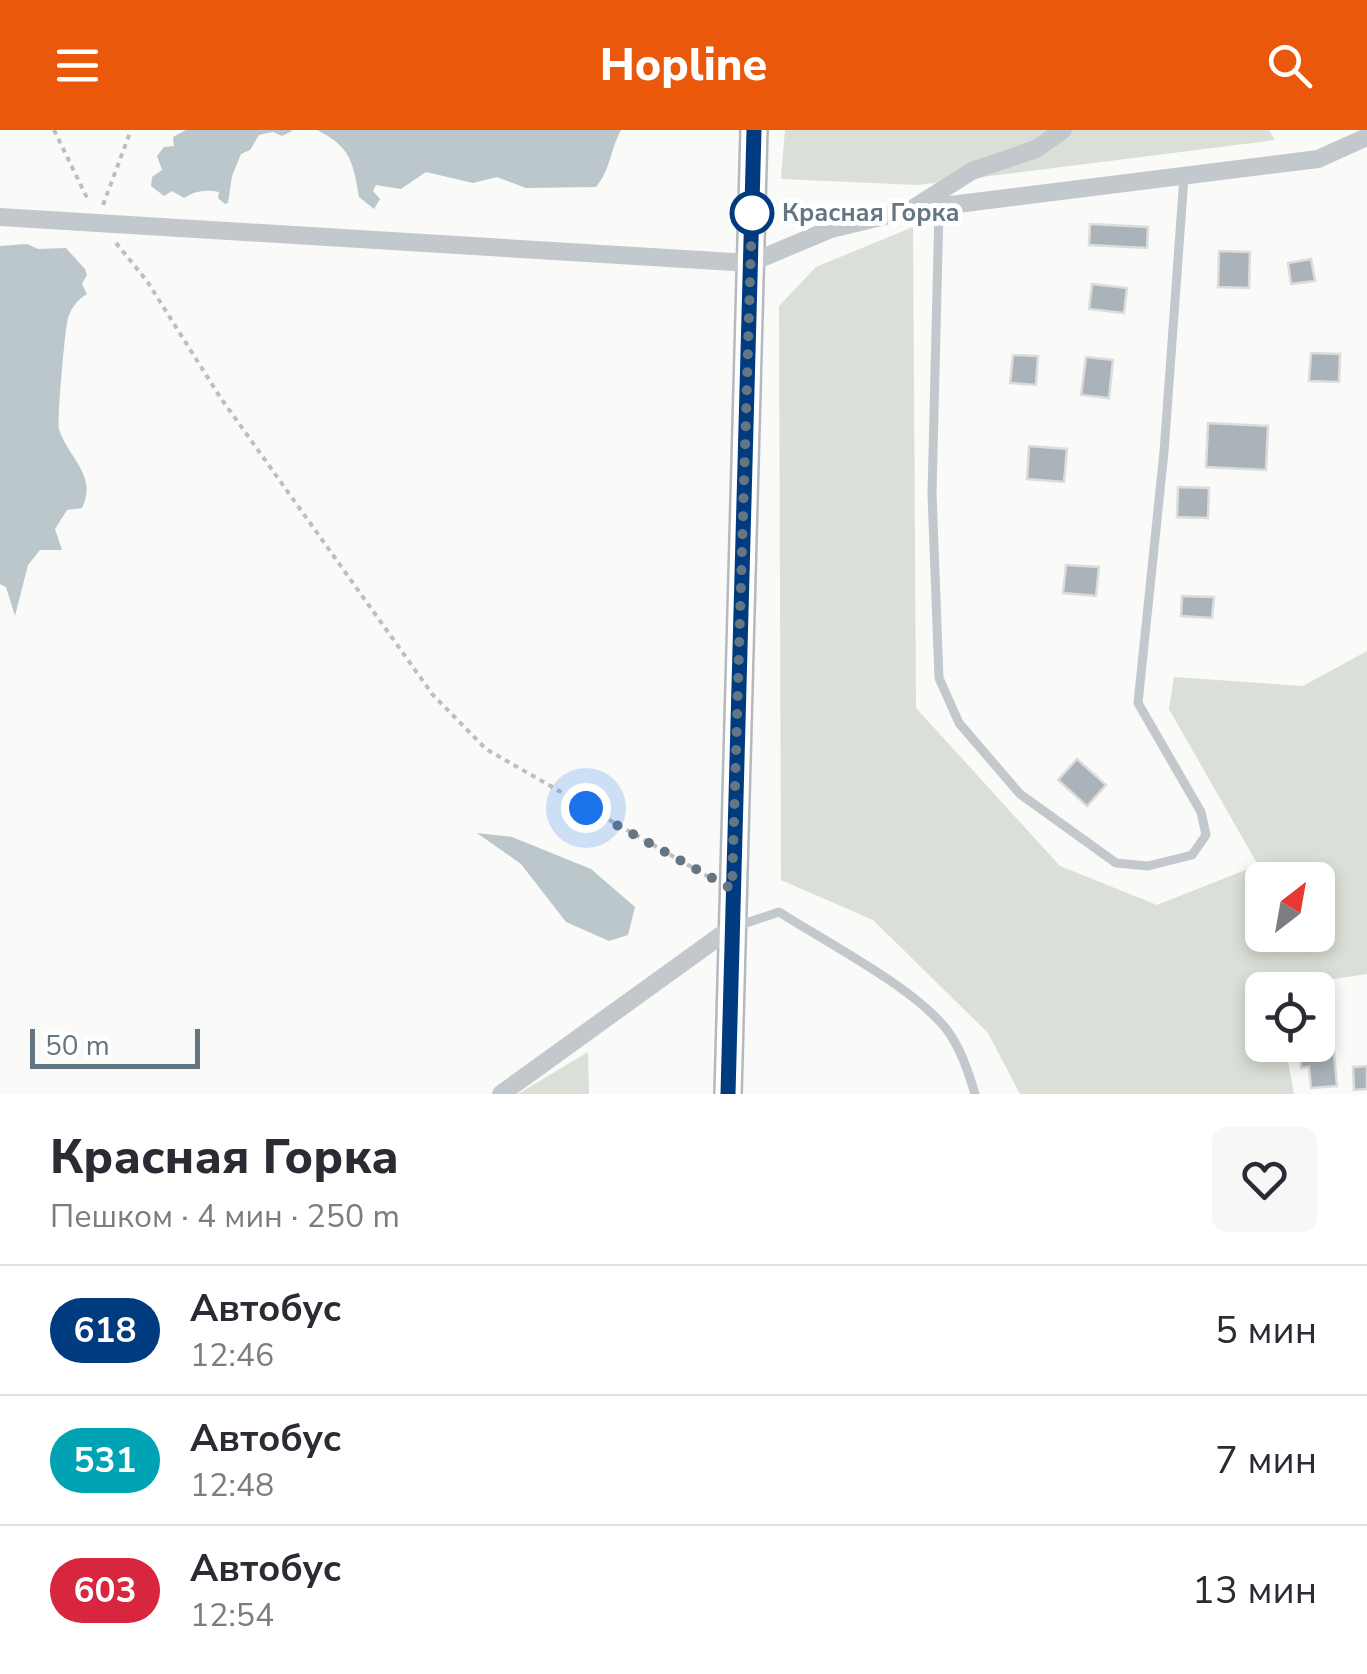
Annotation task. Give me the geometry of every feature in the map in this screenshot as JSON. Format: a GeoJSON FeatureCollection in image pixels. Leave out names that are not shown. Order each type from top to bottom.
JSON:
{"type":"FeatureCollection","features":[{"type":"Feature","properties":{"kind":"main road"},"geometry":{"type":"LineString","coordinates":[[728,1094],[754,130]]}},
{"type":"Feature","properties":{"kind":"street"},"geometry":{"type":"LineString","coordinates":[[910,210],[972,172],[1036,150],[1063,130]]}},
{"type":"Feature","properties":{"kind":"street"},"geometry":{"type":"LineString","coordinates":[[0,217],[750,263],[830,229],[910,210],[1318,160],[1367,138]]}},
{"type":"Feature","properties":{"kind":"street"},"geometry":{"type":"LineString","coordinates":[[501,1094],[731,928]]}},
{"type":"Feature","properties":{"kind":"lane"},"geometry":{"type":"LineString","coordinates":[[940,208],[932,494],[939,678],[959,724],[1020,794],[1116,863],[1148,866],[1192,855],[1206,835],[1201,812],[1138,703],[1164,452],[1184,177]]}},
{"type":"Feature","properties":{"kind":"lane"},"geometry":{"type":"LineString","coordinates":[[731,928],[780,912],[908,994],[945,1028],[965,1059],[976,1094]]}},
{"type":"Feature","properties":{"kind":"path"},"geometry":{"type":"LineString","coordinates":[[54,130],[97,221],[147,280],[220,397],[433,695],[486,748],[732,889]]}},
{"type":"Feature","properties":{"kind":"path"},"geometry":{"type":"LineString","coordinates":[[97,221],[131,130]]}},
{"type":"Feature","properties":{"kind":"shaded area"},"geometry":{"type":"Polygon","coordinates":[[[186,130],[292,131],[282,136],[273,132],[259,135],[250,150],[241,154],[225,204],[218,198],[219,192],[201,191],[184,198],[172,191],[164,196],[151,186],[152,177],[162,170],[157,156],[164,147],[174,146],[173,137],[186,130]]]}},
{"type":"Feature","properties":{"kind":"shaded area"},"geometry":{"type":"Polygon","coordinates":[[[317,130],[621,130],[596,187],[526,188],[497,177],[473,183],[426,172],[401,189],[376,185],[373,191],[380,199],[374,209],[359,197],[344,149],[317,130]]]}},
{"type":"Feature","properties":{"kind":"shaded area"},"geometry":{"type":"Polygon","coordinates":[[[785,130],[1269,130],[1275,140],[918,185],[781,179],[785,130]]]}},
{"type":"Feature","properties":{"kind":"shaded area"},"geometry":{"type":"Polygon","coordinates":[[[913,227],[916,708],[1060,866],[1157,905],[1245,870],[1245,952],[1335,952],[1335,862],[1256,862],[1169,709],[1174,677],[1303,686],[1367,651],[1367,974],[1335,979],[1335,972],[1245,972],[1245,1062],[1288,1062],[1294,1094],[1020,1094],[988,1033],[873,920],[781,880],[779,306],[816,267],[913,227]]]}},
{"type":"Feature","properties":{"kind":"shaded area"},"geometry":{"type":"Polygon","coordinates":[[[27,244],[38,249],[66,248],[87,275],[82,284],[87,294],[75,304],[68,318],[59,422],[63,439],[84,476],[86,496],[82,508],[67,510],[55,529],[62,550],[40,550],[28,565],[15,616],[6,587],[0,584],[0,246],[27,244]]]}},
{"type":"Feature","properties":{"kind":"shaded area"},"geometry":{"type":"Polygon","coordinates":[[[477,833],[512,837],[591,869],[635,907],[628,935],[609,941],[566,922],[521,864],[477,833]]]}},
{"type":"Feature","properties":{"kind":"shaded area"},"geometry":{"type":"Polygon","coordinates":[[[588,1052],[589,1094],[518,1094],[588,1052]]]}},
{"type":"Feature","properties":{"kind":"building"},"geometry":{"type":"Polygon","coordinates":[[[1090,224],[1148,227],[1147,248],[1089,245],[1090,224]]]}},
{"type":"Feature","properties":{"kind":"building"},"geometry":{"type":"Polygon","coordinates":[[[1219,251],[1250,252],[1249,288],[1218,287],[1219,251]]]}},
{"type":"Feature","properties":{"kind":"building"},"geometry":{"type":"Polygon","coordinates":[[[1311,259],[1315,281],[1291,284],[1288,263],[1311,259]]]}},
{"type":"Feature","properties":{"kind":"building"},"geometry":{"type":"Polygon","coordinates":[[[1092,284],[1127,288],[1124,313],[1089,309],[1092,284]]]}},
{"type":"Feature","properties":{"kind":"building"},"geometry":{"type":"Polygon","coordinates":[[[1311,353],[1340,354],[1339,382],[1309,381],[1311,353]]]}},
{"type":"Feature","properties":{"kind":"building"},"geometry":{"type":"Polygon","coordinates":[[[1013,355],[1038,356],[1036,385],[1010,383],[1013,355]]]}},
{"type":"Feature","properties":{"kind":"building"},"geometry":{"type":"Polygon","coordinates":[[[1086,357],[1113,360],[1109,398],[1081,395],[1086,357]]]}},
{"type":"Feature","properties":{"kind":"building"},"geometry":{"type":"Polygon","coordinates":[[[1208,423],[1268,426],[1266,470],[1206,467],[1208,423]]]}},
{"type":"Feature","properties":{"kind":"building"},"geometry":{"type":"Polygon","coordinates":[[[1029,446],[1067,449],[1064,482],[1027,479],[1029,446]]]}},
{"type":"Feature","properties":{"kind":"building"},"geometry":{"type":"Polygon","coordinates":[[[1178,487],[1209,488],[1208,518],[1177,517],[1178,487]]]}},
{"type":"Feature","properties":{"kind":"building"},"geometry":{"type":"Polygon","coordinates":[[[1066,565],[1099,567],[1096,596],[1063,593],[1066,565]]]}},
{"type":"Feature","properties":{"kind":"building"},"geometry":{"type":"Polygon","coordinates":[[[1182,596],[1214,597],[1212,618],[1181,616],[1182,596]]]}},
{"type":"Feature","properties":{"kind":"building"},"geometry":{"type":"Polygon","coordinates":[[[1077,759],[1106,785],[1087,806],[1058,780],[1077,759]]]}},
{"type":"Feature","properties":{"kind":"building"},"geometry":{"type":"Polygon","coordinates":[[[1300,1062],[1335,1062],[1337,1086],[1311,1088],[1309,1067],[1301,1068],[1300,1062]]]}},
{"type":"Feature","properties":{"kind":"building"},"geometry":{"type":"Polygon","coordinates":[[[1367,1066],[1367,1089],[1354,1090],[1353,1067],[1367,1066]]]}},
{"type":"Feature","properties":{"kind":"bus line","name":"618"},"geometry":{"type":"LineString","coordinates":[[728,1094],[754,130]]}},
{"type":"Feature","properties":{"kind":"place","name":"Красная Горка"},"geometry":{"type":"Point","coordinates":[752,213]}},
{"type":"Feature","properties":{"kind":"route"},"geometry":{"type":"LineString","coordinates":[[586,808],[732,889],[752,213]]}}]}
